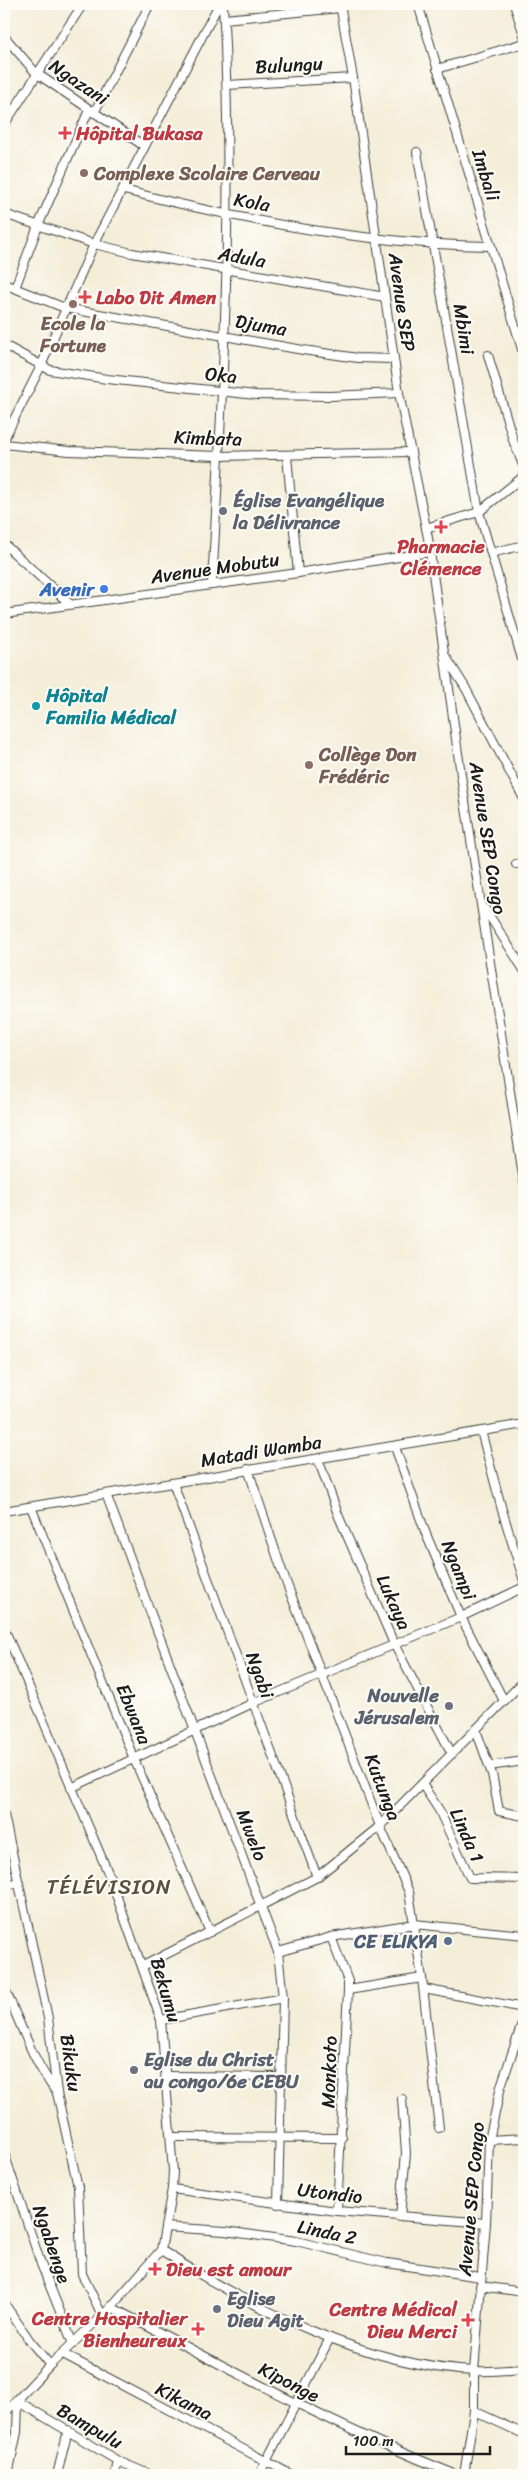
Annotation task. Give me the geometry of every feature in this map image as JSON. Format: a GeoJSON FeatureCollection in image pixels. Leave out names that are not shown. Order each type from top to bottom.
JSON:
{"type":"FeatureCollection","features":[{"type":"Feature","properties":{"kind":"street"},"geometry":{"type":"LineString","coordinates":[[4,125],[36,73],[83,4]]}},
{"type":"Feature","properties":{"kind":"street"},"geometry":{"type":"LineString","coordinates":[[14,288],[38,226],[92,111],[150,4]]}},
{"type":"Feature","properties":{"kind":"street"},"geometry":{"type":"LineString","coordinates":[[212,585],[229,215],[228,85],[224,18],[221,4]]}},
{"type":"Feature","properties":{"kind":"street"},"geometry":{"type":"LineString","coordinates":[[4,439],[41,366],[94,244],[124,190],[144,146],[221,4]]}},
{"type":"Feature","properties":{"kind":"street","name":"Imbali"},"geometry":{"type":"LineString","coordinates":[[418,4],[524,356]]}},
{"type":"Feature","properties":{"kind":"street"},"geometry":{"type":"LineString","coordinates":[[514,4],[524,35]]}},
{"type":"Feature","properties":{"kind":"street"},"geometry":{"type":"LineString","coordinates":[[224,18],[340,6]]}},
{"type":"Feature","properties":{"kind":"street","name":"Avenue SEP"},"geometry":{"type":"LineString","coordinates":[[340,6],[353,78],[399,392],[426,528]]}},
{"type":"Feature","properties":{"kind":"street","name":"Ngazani"},"geometry":{"type":"LineString","coordinates":[[4,36],[36,73],[144,146]]}},
{"type":"Feature","properties":{"kind":"street"},"geometry":{"type":"LineString","coordinates":[[437,69],[524,43]]}},
{"type":"Feature","properties":{"kind":"street","name":"Bulungu"},"geometry":{"type":"LineString","coordinates":[[228,85],[353,78]]}},
{"type":"Feature","properties":{"kind":"street","name":"Mbimi"},"geometry":{"type":"LineString","coordinates":[[417,152],[479,512],[524,666]]}},
{"type":"Feature","properties":{"kind":"street","name":"Kola"},"geometry":{"type":"LineString","coordinates":[[124,190],[229,215],[377,239],[434,245],[491,246]]}},
{"type":"Feature","properties":{"kind":"street","name":"Adula"},"geometry":{"type":"LineString","coordinates":[[4,214],[94,244],[225,271],[385,297]]}},
{"type":"Feature","properties":{"kind":"street","name":"Djuma"},"geometry":{"type":"LineString","coordinates":[[4,284],[65,308],[358,358],[394,359]]}},
{"type":"Feature","properties":{"kind":"street","name":"Oka"},"geometry":{"type":"LineString","coordinates":[[4,345],[50,370],[107,379],[222,391],[300,396],[399,392]]}},
{"type":"Feature","properties":{"kind":"street"},"geometry":{"type":"LineString","coordinates":[[488,355],[514,443],[524,466]]}},
{"type":"Feature","properties":{"kind":"street","name":"Kimbata"},"geometry":{"type":"LineString","coordinates":[[4,444],[69,451],[219,456],[411,452]]}},
{"type":"Feature","properties":{"kind":"street"},"geometry":{"type":"LineString","coordinates":[[287,456],[298,573]]}},
{"type":"Feature","properties":{"kind":"street"},"geometry":{"type":"LineString","coordinates":[[426,528],[479,512],[524,476]]}},
{"type":"Feature","properties":{"kind":"street","name":"Avenue SEP Congo"},"geometry":{"type":"LineString","coordinates":[[426,528],[462,782],[483,906],[512,1116],[524,1180]]}},
{"type":"Feature","properties":{"kind":"street"},"geometry":{"type":"LineString","coordinates":[[4,544],[70,604]]}},
{"type":"Feature","properties":{"kind":"street"},"geometry":{"type":"LineString","coordinates":[[491,553],[524,544]]}},
{"type":"Feature","properties":{"kind":"street","name":"Avenue Mobutu"},"geometry":{"type":"LineString","coordinates":[[4,614],[298,573],[430,552]]}},
{"type":"Feature","properties":{"kind":"street"},"geometry":{"type":"LineString","coordinates":[[444,656],[465,687],[524,799]]}},
{"type":"Feature","properties":{"kind":"street"},"geometry":{"type":"LineString","coordinates":[[483,906],[524,970]]}},
{"type":"Feature","properties":{"kind":"street","name":"Matadi Wamba"},"geometry":{"type":"LineString","coordinates":[[4,1511],[524,1424]]}},
{"type":"Feature","properties":{"kind":"street"},"geometry":{"type":"LineString","coordinates":[[481,1431],[502,1510],[524,1581]]}},
{"type":"Feature","properties":{"kind":"street","name":"Ngampi"},"geometry":{"type":"LineString","coordinates":[[395,1447],[426,1534],[460,1617],[504,1701]]}},
{"type":"Feature","properties":{"kind":"street","name":"Lukaya"},"geometry":{"type":"LineString","coordinates":[[318,1459],[339,1517],[394,1644],[452,1754]]}},
{"type":"Feature","properties":{"kind":"street","name":"Kutunga"},"geometry":{"type":"LineString","coordinates":[[248,1469],[283,1574],[321,1674],[380,1826],[409,1892],[424,1989],[439,2128]]}},
{"type":"Feature","properties":{"kind":"street","name":"Ngabi"},"geometry":{"type":"LineString","coordinates":[[173,1483],[317,1877]]}},
{"type":"Feature","properties":{"kind":"street","name":"Mwelo"},"geometry":{"type":"LineString","coordinates":[[106,1494],[263,1907],[278,1952],[282,1998],[278,2204]]}},
{"type":"Feature","properties":{"kind":"street","name":"Ebwana"},"geometry":{"type":"LineString","coordinates":[[31,1507],[134,1759],[210,1932]]}},
{"type":"Feature","properties":{"kind":"street"},"geometry":{"type":"LineString","coordinates":[[71,1788],[195,1732],[253,1703],[460,1617],[524,1587]]}},
{"type":"Feature","properties":{"kind":"street","name":"Bekumu"},"geometry":{"type":"LineString","coordinates":[[4,1628],[109,1875],[161,2020],[172,2137],[172,2189],[161,2250]]}},
{"type":"Feature","properties":{"kind":"street"},"geometry":{"type":"LineString","coordinates":[[143,1966],[263,1907],[317,1877],[380,1826],[524,1681]]}},
{"type":"Feature","properties":{"kind":"street"},"geometry":{"type":"LineString","coordinates":[[476,1730],[488,1766],[498,1811],[524,1816]]}},
{"type":"Feature","properties":{"kind":"street"},"geometry":{"type":"LineString","coordinates":[[488,1766],[524,1761]]}},
{"type":"Feature","properties":{"kind":"street","name":"Linda 1"},"geometry":{"type":"LineString","coordinates":[[422,1784],[439,1810],[470,1878],[524,1879]]}},
{"type":"Feature","properties":{"kind":"street","name":"Bikuku"},"geometry":{"type":"LineString","coordinates":[[4,1815],[48,2018],[57,2093],[78,2186],[82,2274],[102,2315]]}},
{"type":"Feature","properties":{"kind":"street"},"geometry":{"type":"LineString","coordinates":[[4,1887],[17,1882]]}},
{"type":"Feature","properties":{"kind":"street"},"geometry":{"type":"LineString","coordinates":[[278,1952],[331,1937],[414,1924],[524,1935]]}},
{"type":"Feature","properties":{"kind":"street","name":"Monkoto"},"geometry":{"type":"LineString","coordinates":[[331,1937],[348,1982],[337,2211]]}},
{"type":"Feature","properties":{"kind":"street"},"geometry":{"type":"LineString","coordinates":[[348,1990],[422,1978]]}},
{"type":"Feature","properties":{"kind":"street"},"geometry":{"type":"LineString","coordinates":[[4,1987],[33,2056],[57,2093]]}},
{"type":"Feature","properties":{"kind":"street"},"geometry":{"type":"LineString","coordinates":[[424,1989],[524,2008]]}},
{"type":"Feature","properties":{"kind":"street"},"geometry":{"type":"LineString","coordinates":[[161,2020],[282,1998]]}},
{"type":"Feature","properties":{"kind":"street","name":"Avenue SEP Congo"},"geometry":{"type":"LineString","coordinates":[[464,2475],[474,2411],[474,2371],[480,2277],[486,2223],[489,2140],[501,2086],[521,2039],[524,2018]]}},
{"type":"Feature","properties":{"kind":"street"},"geometry":{"type":"LineString","coordinates":[[166,2076],[280,2078]]}},
{"type":"Feature","properties":{"kind":"street"},"geometry":{"type":"LineString","coordinates":[[400,2217],[406,2153],[402,2099]]}},
{"type":"Feature","properties":{"kind":"street"},"geometry":{"type":"LineString","coordinates":[[172,2137],[342,2138]]}},
{"type":"Feature","properties":{"kind":"street"},"geometry":{"type":"LineString","coordinates":[[489,2140],[524,2138]]}},
{"type":"Feature","properties":{"kind":"street","name":"Ngabenge"},"geometry":{"type":"LineString","coordinates":[[4,2153],[48,2282],[73,2344]]}},
{"type":"Feature","properties":{"kind":"street","name":"Utondio"},"geometry":{"type":"LineString","coordinates":[[172,2189],[337,2211],[486,2223]]}},
{"type":"Feature","properties":{"kind":"street","name":"Linda 2"},"geometry":{"type":"LineString","coordinates":[[165,2227],[225,2231],[296,2241],[387,2263],[480,2277]]}},
{"type":"Feature","properties":{"kind":"street"},"geometry":{"type":"LineString","coordinates":[[4,2414],[50,2365],[112,2307],[161,2250],[209,2282],[330,2338],[405,2362],[474,2371],[524,2369]]}},
{"type":"Feature","properties":{"kind":"street"},"geometry":{"type":"LineString","coordinates":[[480,2286],[524,2292]]}},
{"type":"Feature","properties":{"kind":"street"},"geometry":{"type":"LineString","coordinates":[[4,2303],[30,2341],[50,2365]]}},
{"type":"Feature","properties":{"kind":"street","name":"Kiponge"},"geometry":{"type":"LineString","coordinates":[[112,2307],[297,2404],[407,2456],[457,2475]]}},
{"type":"Feature","properties":{"kind":"street"},"geometry":{"type":"LineString","coordinates":[[259,2475],[330,2338]]}},
{"type":"Feature","properties":{"kind":"street","name":"Kikama"},"geometry":{"type":"LineString","coordinates":[[63,2354],[292,2475]]}},
{"type":"Feature","properties":{"kind":"street"},"geometry":{"type":"LineString","coordinates":[[8,2475],[17,2432],[17,2401]]}},
{"type":"Feature","properties":{"kind":"street","name":"Bampulu"},"geometry":{"type":"LineString","coordinates":[[17,2401],[118,2461],[150,2475]]}},
{"type":"Feature","properties":{"kind":"street"},"geometry":{"type":"LineString","coordinates":[[474,2411],[524,2434]]}},
{"type":"Feature","properties":{"kind":"street"},"geometry":{"type":"LineString","coordinates":[[57,2475],[68,2430]]}},
{"type":"Feature","properties":{"kind":"street"},"geometry":{"type":"LineString","coordinates":[[115,2475],[118,2461]]}},
{"type":"Feature","properties":{"kind":"railway"},"geometry":{"type":"LineString","coordinates":[[519,4],[524,16]]}},
{"type":"Feature","properties":{"kind":"place","name":"Hôpital Bukasa"},"geometry":{"type":"Point","coordinates":[65,133]}},
{"type":"Feature","properties":{"kind":"place","name":"Complexe Scolaire Cerveau"},"geometry":{"type":"Point","coordinates":[84,173]}},
{"type":"Feature","properties":{"kind":"place","name":"Labo Dit Amen"},"geometry":{"type":"Point","coordinates":[85,297]}},
{"type":"Feature","properties":{"kind":"place","name":"Ecole la Fortune"},"geometry":{"type":"Point","coordinates":[73,304]}},
{"type":"Feature","properties":{"kind":"place","name":"Église Evangélique la Délivrance"},"geometry":{"type":"Point","coordinates":[223,511]}},
{"type":"Feature","properties":{"kind":"place","name":"Pharmacie Clémence"},"geometry":{"type":"Point","coordinates":[441,527]}},
{"type":"Feature","properties":{"kind":"place","name":"Avenir"},"geometry":{"type":"Point","coordinates":[104,589]}},
{"type":"Feature","properties":{"kind":"place","name":"Hôpital Familia Médical"},"geometry":{"type":"Point","coordinates":[36,706]}},
{"type":"Feature","properties":{"kind":"place","name":"Collège Don Frédéric"},"geometry":{"type":"Point","coordinates":[309,765]}},
{"type":"Feature","properties":{"kind":"place","name":"Nouvelle Jérusalem"},"geometry":{"type":"Point","coordinates":[449,1706]}},
{"type":"Feature","properties":{"kind":"place","name":"CE ELIKYA"},"geometry":{"type":"Point","coordinates":[448,1941]}},
{"type":"Feature","properties":{"kind":"place","name":"Eglise du Christ au congo/6e CEBU"},"geometry":{"type":"Point","coordinates":[134,2070]}},
{"type":"Feature","properties":{"kind":"place","name":"Dieu est amour"},"geometry":{"type":"Point","coordinates":[155,2269]}},
{"type":"Feature","properties":{"kind":"place","name":"Eglise Dieu Agit"},"geometry":{"type":"Point","coordinates":[217,2309]}},
{"type":"Feature","properties":{"kind":"place","name":"Centre Médical Dieu Merci"},"geometry":{"type":"Point","coordinates":[468,2320]}},
{"type":"Feature","properties":{"kind":"place","name":"Centre Hospitalier Bienheureux"},"geometry":{"type":"Point","coordinates":[198,2329]}},
{"type":"Feature","properties":{"kind":"district","name":"TÉLÉVISION"},"geometry":{"type":"Point","coordinates":[109,1887]}}]}
